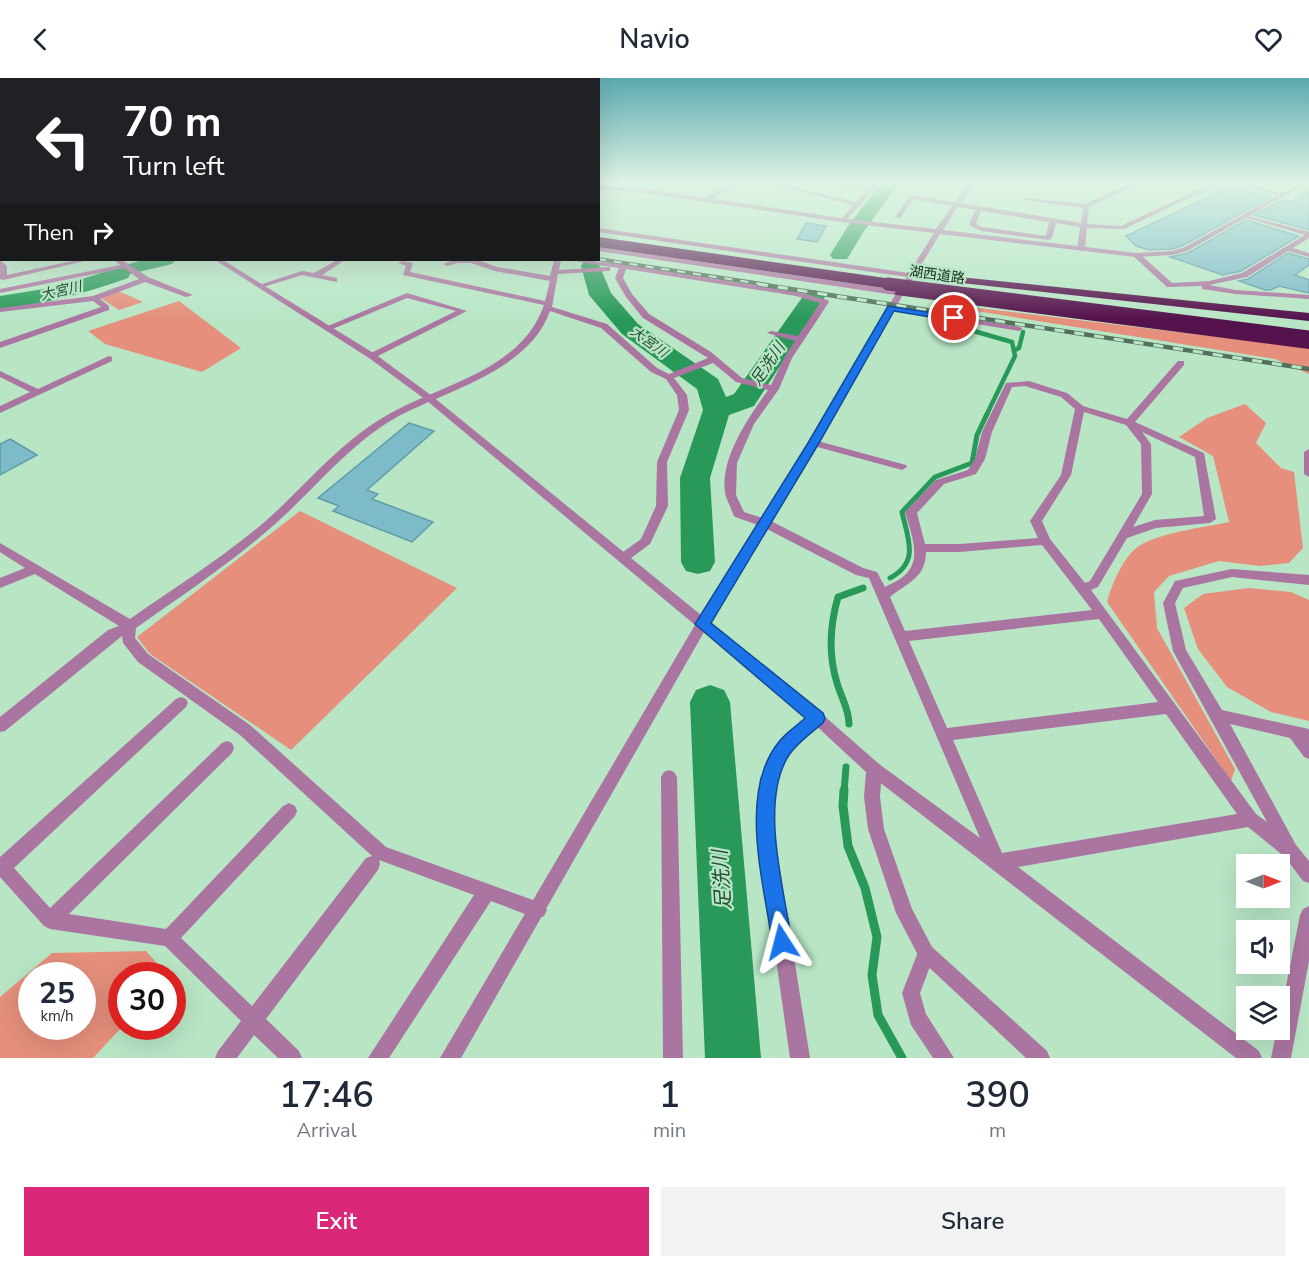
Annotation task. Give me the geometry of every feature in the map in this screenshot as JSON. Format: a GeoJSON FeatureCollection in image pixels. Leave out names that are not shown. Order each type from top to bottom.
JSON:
{"type":"FeatureCollection","features":[{"type":"Feature","properties":{"kind":"highway","name":"湖西道路"},"geometry":{"type":"LineString","coordinates":[[600,232],[944,283],[1309,328]]}},
{"type":"Feature","properties":{"kind":"highway","name":"湖西道路"},"geometry":{"type":"LineString","coordinates":[[600,242],[945,292],[1309,337]]}},
{"type":"Feature","properties":{"kind":"highway"},"geometry":{"type":"LineString","coordinates":[[911,275],[1309,317]]}},
{"type":"Feature","properties":{"kind":"highway"},"geometry":{"type":"LineString","coordinates":[[900,293],[1309,345]]}},
{"type":"Feature","properties":{"kind":"street"},"geometry":{"type":"LineString","coordinates":[[909,228],[1136,255],[1185,250],[1225,228]]}},
{"type":"Feature","properties":{"kind":"street"},"geometry":{"type":"LineString","coordinates":[[450,1058],[702,624],[814,443],[891,308],[942,228]]}},
{"type":"Feature","properties":{"kind":"street"},"geometry":{"type":"LineString","coordinates":[[978,228],[1049,238],[1051,228]]}},
{"type":"Feature","properties":{"kind":"street"},"geometry":{"type":"LineString","coordinates":[[1081,249],[1084,228]]}},
{"type":"Feature","properties":{"kind":"street"},"geometry":{"type":"LineString","coordinates":[[1100,228],[1120,228]]}},
{"type":"Feature","properties":{"kind":"street"},"geometry":{"type":"LineString","coordinates":[[1285,228],[1309,235]]}},
{"type":"Feature","properties":{"kind":"street"},"geometry":{"type":"LineString","coordinates":[[600,232],[911,275]]}},
{"type":"Feature","properties":{"kind":"street"},"geometry":{"type":"LineString","coordinates":[[1136,255],[1170,285],[1222,281],[1244,275],[1309,235]]}},
{"type":"Feature","properties":{"kind":"street"},"geometry":{"type":"LineString","coordinates":[[600,249],[900,293]]}},
{"type":"Feature","properties":{"kind":"street"},"geometry":{"type":"LineString","coordinates":[[1288,249],[1309,255]]}},
{"type":"Feature","properties":{"kind":"street"},"geometry":{"type":"LineString","coordinates":[[2,261],[3,278],[80,261]]}},
{"type":"Feature","properties":{"kind":"street"},"geometry":{"type":"LineString","coordinates":[[221,261],[372,356],[429,398],[817,718],[874,769],[1252,1058]]}},
{"type":"Feature","properties":{"kind":"street"},"geometry":{"type":"LineString","coordinates":[[315,276],[339,261]]}},
{"type":"Feature","properties":{"kind":"street"},"geometry":{"type":"LineString","coordinates":[[447,264],[451,261],[473,262],[489,265],[495,269],[554,275],[623,266]]}},
{"type":"Feature","properties":{"kind":"street"},"geometry":{"type":"LineString","coordinates":[[0,726],[113,634],[130,626],[273,521],[347,448],[372,428],[492,368],[519,349],[535,332],[549,306],[557,261]]}},
{"type":"Feature","properties":{"kind":"street"},"geometry":{"type":"LineString","coordinates":[[586,261],[797,294],[825,302],[749,424],[732,463],[732,495],[739,514],[765,523],[860,572],[873,574],[998,862]]}},
{"type":"Feature","properties":{"kind":"street"},"geometry":{"type":"LineString","coordinates":[[0,291],[68,279],[121,262],[145,279],[189,295]]}},
{"type":"Feature","properties":{"kind":"street"},"geometry":{"type":"LineString","coordinates":[[402,263],[410,265],[406,273],[549,306],[604,326],[654,370],[669,377],[682,395],[684,410],[662,462],[662,506],[646,541],[623,558]]}},
{"type":"Feature","properties":{"kind":"street"},"geometry":{"type":"LineString","coordinates":[[623,266],[619,278],[629,296],[646,316],[713,359],[739,380],[773,388]]}},
{"type":"Feature","properties":{"kind":"street"},"geometry":{"type":"LineString","coordinates":[[260,286],[302,273],[334,280]]}},
{"type":"Feature","properties":{"kind":"street"},"geometry":{"type":"LineString","coordinates":[[0,310],[95,298],[145,279]]}},
{"type":"Feature","properties":{"kind":"street"},"geometry":{"type":"LineString","coordinates":[[1189,284],[1236,292],[1309,297]]}},
{"type":"Feature","properties":{"kind":"street"},"geometry":{"type":"LineString","coordinates":[[327,328],[407,295],[463,311],[372,356]]}},
{"type":"Feature","properties":{"kind":"street"},"geometry":{"type":"LineString","coordinates":[[0,345],[106,308],[95,298]]}},
{"type":"Feature","properties":{"kind":"street"},"geometry":{"type":"LineString","coordinates":[[891,308],[1019,329]]}},
{"type":"Feature","properties":{"kind":"street"},"geometry":{"type":"LineString","coordinates":[[771,333],[800,339]]}},
{"type":"Feature","properties":{"kind":"street"},"geometry":{"type":"LineString","coordinates":[[0,410],[109,359]]}},
{"type":"Feature","properties":{"kind":"street"},"geometry":{"type":"LineString","coordinates":[[669,377],[713,359]]}},
{"type":"Feature","properties":{"kind":"street"},"geometry":{"type":"LineString","coordinates":[[1129,423],[1181,363]]}},
{"type":"Feature","properties":{"kind":"street"},"geometry":{"type":"LineString","coordinates":[[0,374],[37,392]]}},
{"type":"Feature","properties":{"kind":"street"},"geometry":{"type":"LineString","coordinates":[[883,596],[911,577],[921,564],[921,548],[910,512],[940,482],[972,472],[980,459],[987,432],[1009,385],[1026,383],[1064,395],[1080,408],[1129,423],[1200,455],[1210,519],[1155,524],[1123,535]]}},
{"type":"Feature","properties":{"kind":"street"},"geometry":{"type":"LineString","coordinates":[[1080,408],[1066,476],[1036,521],[1045,541],[1102,614],[1250,819],[1291,851]]}},
{"type":"Feature","properties":{"kind":"street"},"geometry":{"type":"LineString","coordinates":[[1082,589],[1094,584],[1147,494],[1146,444],[1129,423]]}},
{"type":"Feature","properties":{"kind":"street"},"geometry":{"type":"LineString","coordinates":[[814,443],[902,467]]}},
{"type":"Feature","properties":{"kind":"street"},"geometry":{"type":"LineString","coordinates":[[1309,455],[1309,474]]}},
{"type":"Feature","properties":{"kind":"street"},"geometry":{"type":"LineString","coordinates":[[921,548],[960,548],[1045,541]]}},
{"type":"Feature","properties":{"kind":"street"},"geometry":{"type":"LineString","coordinates":[[0,547],[130,626]]}},
{"type":"Feature","properties":{"kind":"street"},"geometry":{"type":"LineString","coordinates":[[0,583],[34,569]]}},
{"type":"Feature","properties":{"kind":"street"},"geometry":{"type":"LineString","coordinates":[[1308,576],[1232,573],[1179,584],[1169,603],[1180,651],[1291,851],[1309,875]]}},
{"type":"Feature","properties":{"kind":"street"},"geometry":{"type":"LineString","coordinates":[[901,637],[1102,614]]}},
{"type":"Feature","properties":{"kind":"street"},"geometry":{"type":"LineString","coordinates":[[130,626],[128,639],[143,658],[245,730],[381,853],[538,910]]}},
{"type":"Feature","properties":{"kind":"street"},"geometry":{"type":"LineString","coordinates":[[181,703],[1,866],[50,920],[169,938],[292,1058]]}},
{"type":"Feature","properties":{"kind":"street"},"geometry":{"type":"LineString","coordinates":[[944,735],[1170,707]]}},
{"type":"Feature","properties":{"kind":"street"},"geometry":{"type":"LineString","coordinates":[[1217,715],[1302,734],[1309,752]]}},
{"type":"Feature","properties":{"kind":"street"},"geometry":{"type":"LineString","coordinates":[[800,1058],[765,825],[768,778],[784,748],[817,718]]}},
{"type":"Feature","properties":{"kind":"street"},"geometry":{"type":"LineString","coordinates":[[50,920],[227,748]]}},
{"type":"Feature","properties":{"kind":"street"},"geometry":{"type":"LineString","coordinates":[[874,769],[872,797],[876,829],[905,913],[926,953],[1040,1058]]}},
{"type":"Feature","properties":{"kind":"street"},"geometry":{"type":"LineString","coordinates":[[669,777],[674,1058]]}},
{"type":"Feature","properties":{"kind":"street"},"geometry":{"type":"LineString","coordinates":[[169,938],[289,811]]}},
{"type":"Feature","properties":{"kind":"street"},"geometry":{"type":"LineString","coordinates":[[998,862],[1250,819]]}},
{"type":"Feature","properties":{"kind":"street"},"geometry":{"type":"LineString","coordinates":[[225,1058],[372,864]]}},
{"type":"Feature","properties":{"kind":"street"},"geometry":{"type":"LineString","coordinates":[[378,1058],[486,893]]}},
{"type":"Feature","properties":{"kind":"street"},"geometry":{"type":"LineString","coordinates":[[1281,1058],[1309,915]]}},
{"type":"Feature","properties":{"kind":"street"},"geometry":{"type":"LineString","coordinates":[[926,953],[911,993],[918,1018],[944,1058]]}},
{"type":"Feature","properties":{"kind":"shaded area"},"geometry":{"type":"Polygon","coordinates":[[[119,291],[143,302],[119,310],[102,299],[104,295],[119,291]]]}},
{"type":"Feature","properties":{"kind":"shaded area"},"geometry":{"type":"Polygon","coordinates":[[[179,301],[241,348],[202,372],[105,344],[88,331],[179,301]]]}},
{"type":"Feature","properties":{"kind":"shaded area"},"geometry":{"type":"Polygon","coordinates":[[[963,306],[1309,348],[1309,374],[1275,359],[970,310],[963,306]]]}},
{"type":"Feature","properties":{"kind":"shaded area"},"geometry":{"type":"Polygon","coordinates":[[[1245,404],[1266,423],[1256,443],[1281,468],[1294,472],[1303,548],[1289,563],[1260,566],[1219,561],[1169,576],[1154,592],[1157,628],[1235,769],[1231,781],[1107,602],[1123,564],[1139,546],[1158,537],[1229,522],[1213,456],[1179,437],[1207,418],[1245,404]]]}},
{"type":"Feature","properties":{"kind":"shaded area"},"geometry":{"type":"Polygon","coordinates":[[[300,511],[457,588],[291,750],[150,654],[137,637],[300,511]]]}},
{"type":"Feature","properties":{"kind":"shaded area"},"geometry":{"type":"Polygon","coordinates":[[[1248,588],[1291,592],[1309,600],[1309,721],[1271,712],[1227,687],[1198,649],[1184,608],[1203,594],[1248,588]]]}},
{"type":"Feature","properties":{"kind":"shaded area"},"geometry":{"type":"Polygon","coordinates":[[[146,951],[156,962],[108,962],[108,1040],[110,1040],[93,1058],[0,1058],[0,997],[18,982],[18,1040],[96,1040],[96,962],[41,962],[52,953],[146,951]]]}},
{"type":"Feature","properties":{"kind":"building"},"geometry":{"type":"Polygon","coordinates":[[[803,228],[825,228],[817,242],[797,239],[803,228]]]}},
{"type":"Feature","properties":{"kind":"building"},"geometry":{"type":"Polygon","coordinates":[[[1143,228],[1215,228],[1172,249],[1149,250],[1136,246],[1126,236],[1143,228]]]}},
{"type":"Feature","properties":{"kind":"building"},"geometry":{"type":"Polygon","coordinates":[[[1232,228],[1272,228],[1299,236],[1241,271],[1223,275],[1170,257],[1188,253],[1232,228]]]}},
{"type":"Feature","properties":{"kind":"building"},"geometry":{"type":"Polygon","coordinates":[[[1288,253],[1309,259],[1309,265],[1295,275],[1309,280],[1309,293],[1279,286],[1265,290],[1239,281],[1248,279],[1288,253]]]}},
{"type":"Feature","properties":{"kind":"building"},"geometry":{"type":"Polygon","coordinates":[[[409,423],[434,431],[367,490],[378,494],[372,499],[433,522],[412,542],[333,511],[339,506],[318,498],[409,423]]]}},
{"type":"Feature","properties":{"kind":"building"},"geometry":{"type":"Polygon","coordinates":[[[10,439],[37,455],[0,475],[0,444],[10,439]]]}},
{"type":"Feature","properties":{"kind":"waterway","name":"足洗川"},"geometry":{"type":"LineString","coordinates":[[840,255],[857,228]]}},
{"type":"Feature","properties":{"kind":"waterway","name":"大宮川"},"geometry":{"type":"LineString","coordinates":[[133,268],[161,261]]}},
{"type":"Feature","properties":{"kind":"waterway","name":"大宮川"},"geometry":{"type":"LineString","coordinates":[[591,266],[600,295],[630,329],[709,385],[717,410]]}},
{"type":"Feature","properties":{"kind":"waterway","name":"大宮川"},"geometry":{"type":"LineString","coordinates":[[0,303],[33,299],[120,273]]}},
{"type":"Feature","properties":{"kind":"waterway","name":"足洗川"},"geometry":{"type":"LineString","coordinates":[[717,410],[744,400],[814,297]]}},
{"type":"Feature","properties":{"kind":"waterway"},"geometry":{"type":"LineString","coordinates":[[963,323],[970,330],[1012,342],[1015,356],[986,416]]}},
{"type":"Feature","properties":{"kind":"waterway"},"geometry":{"type":"LineString","coordinates":[[1015,350],[1019,348],[1023,332]]}},
{"type":"Feature","properties":{"kind":"waterway","name":"足洗川"},"geometry":{"type":"LineString","coordinates":[[698,562],[695,478],[717,410]]}},
{"type":"Feature","properties":{"kind":"waterway"},"geometry":{"type":"LineString","coordinates":[[890,578],[899,572],[909,557],[909,541],[902,512],[935,477],[972,463],[977,435],[987,414]]}},
{"type":"Feature","properties":{"kind":"waterway"},"geometry":{"type":"LineString","coordinates":[[849,724],[832,661],[833,618],[838,597],[863,588]]}},
{"type":"Feature","properties":{"kind":"waterway","name":"足洗川"},"geometry":{"type":"LineString","coordinates":[[710,702],[733,1058]]}},
{"type":"Feature","properties":{"kind":"waterway"},"geometry":{"type":"LineString","coordinates":[[844,792],[846,767]]}},
{"type":"Feature","properties":{"kind":"waterway"},"geometry":{"type":"LineString","coordinates":[[844,790],[843,806],[848,846],[865,888],[877,937],[872,975],[878,1015],[902,1058]]}},
{"type":"Feature","properties":{"kind":"railway"},"geometry":{"type":"LineString","coordinates":[[600,259],[768,285]]}},
{"type":"Feature","properties":{"kind":"railway"},"geometry":{"type":"LineString","coordinates":[[758,284],[1309,369]]}},
{"type":"Feature","properties":{"kind":"route"},"geometry":{"type":"LineString","coordinates":[[782,942],[765,825],[768,778],[784,748],[817,718],[702,624],[814,443],[891,308],[954,318]]}}]}
